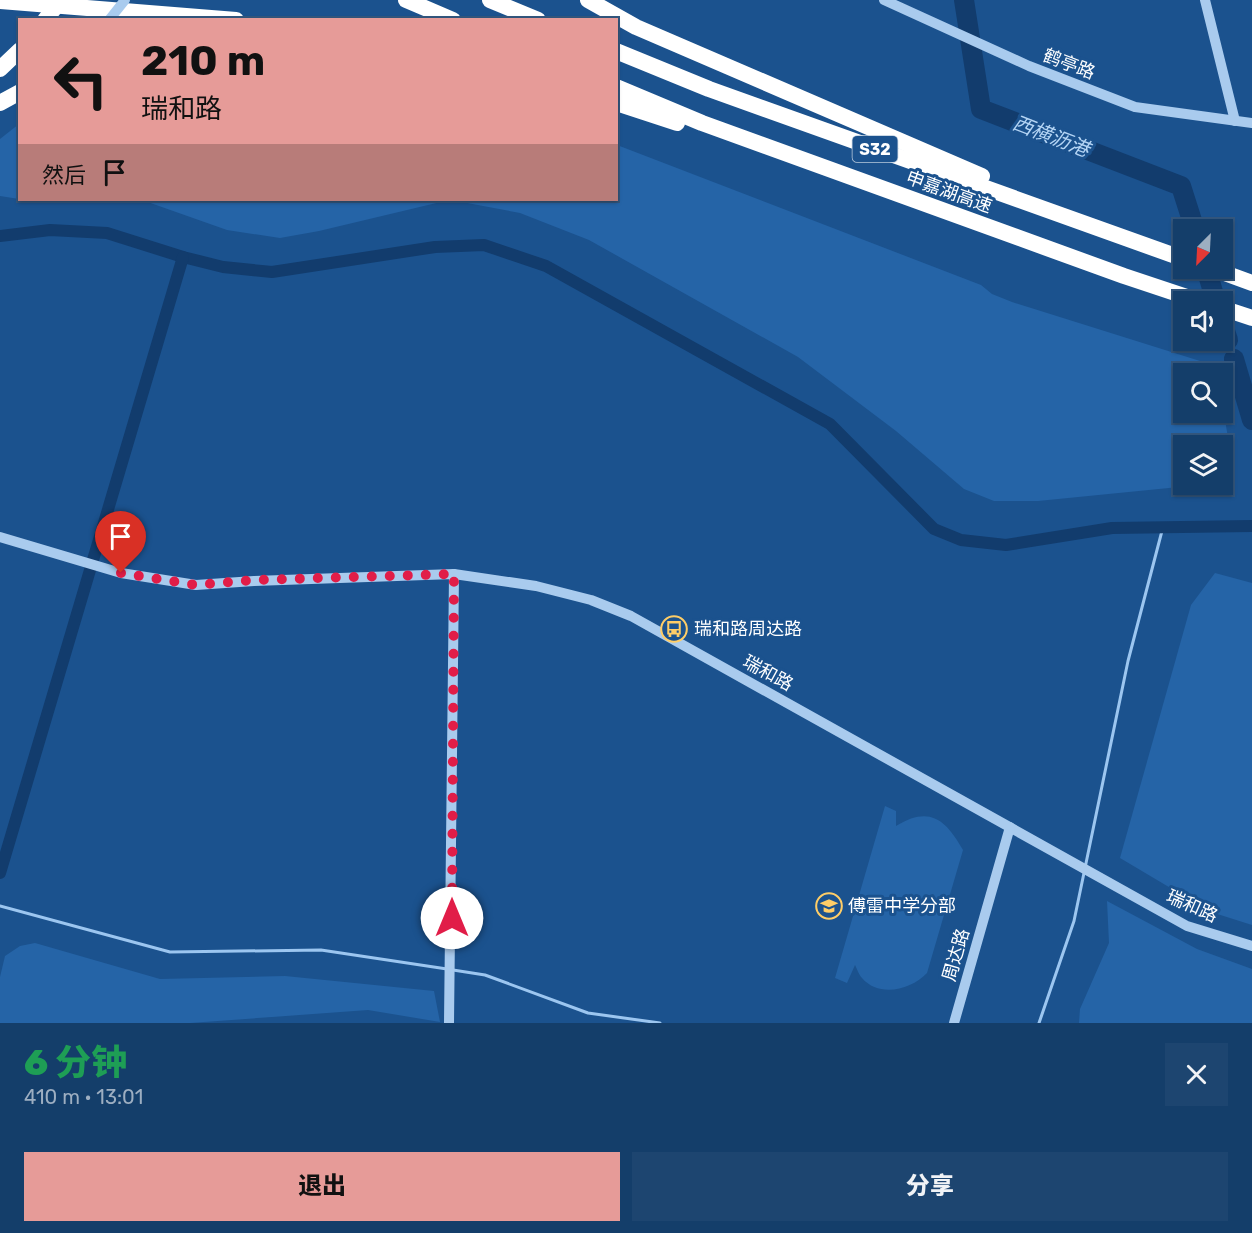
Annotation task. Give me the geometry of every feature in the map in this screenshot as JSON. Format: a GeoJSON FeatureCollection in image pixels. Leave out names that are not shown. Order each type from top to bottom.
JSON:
{"type":"FeatureCollection","features":[{"type":"Feature","properties":{"kind":"highway"},"geometry":{"type":"LineString","coordinates":[[47,18],[61,0]]}},
{"type":"Feature","properties":{"kind":"highway"},"geometry":{"type":"LineString","coordinates":[[406,0],[448,18]]}},
{"type":"Feature","properties":{"kind":"highway"},"geometry":{"type":"LineString","coordinates":[[490,0],[533,18]]}},
{"type":"Feature","properties":{"kind":"highway"},"geometry":{"type":"LineString","coordinates":[[588,0],[636,27],[1134,242]]}},
{"type":"Feature","properties":{"kind":"highway"},"geometry":{"type":"LineString","coordinates":[[0,1],[211,18]]}},
{"type":"Feature","properties":{"kind":"highway"},"geometry":{"type":"LineString","coordinates":[[0,69],[18,52]]}},
{"type":"Feature","properties":{"kind":"highway","name":"申嘉湖高速"},"geometry":{"type":"LineString","coordinates":[[618,52],[710,89],[1173,255]]}},
{"type":"Feature","properties":{"kind":"highway","name":"申嘉湖高速"},"geometry":{"type":"LineString","coordinates":[[618,88],[702,123],[1173,292]]}},
{"type":"Feature","properties":{"kind":"highway"},"geometry":{"type":"LineString","coordinates":[[0,103],[18,93]]}},
{"type":"Feature","properties":{"kind":"highway"},"geometry":{"type":"LineString","coordinates":[[618,104],[1124,276]]}},
{"type":"Feature","properties":{"kind":"highway"},"geometry":{"type":"LineString","coordinates":[[1233,276],[1252,283]]}},
{"type":"Feature","properties":{"kind":"highway"},"geometry":{"type":"LineString","coordinates":[[1233,312],[1252,318]]}},
{"type":"Feature","properties":{"kind":"street"},"geometry":{"type":"LineString","coordinates":[[111,18],[125,0]]}},
{"type":"Feature","properties":{"kind":"street","name":"鹤亭路"},"geometry":{"type":"LineString","coordinates":[[884,0],[1029,66],[1135,107],[1252,123]]}},
{"type":"Feature","properties":{"kind":"street"},"geometry":{"type":"LineString","coordinates":[[1205,0],[1235,121]]}},
{"type":"Feature","properties":{"kind":"street"},"geometry":{"type":"LineString","coordinates":[[0,53],[18,55]]}},
{"type":"Feature","properties":{"kind":"street","name":"瑞和路"},"geometry":{"type":"LineString","coordinates":[[0,537],[121,573],[196,585],[254,580],[454,574],[536,586],[591,600],[631,616],[1187,926],[1252,946]]}},
{"type":"Feature","properties":{"kind":"street"},"geometry":{"type":"LineString","coordinates":[[449,1023],[454,574]]}},
{"type":"Feature","properties":{"kind":"street","name":"周达路"},"geometry":{"type":"LineString","coordinates":[[954,1023],[1010,827]]}},
{"type":"Feature","properties":{"kind":"shaded area"},"geometry":{"type":"Polygon","coordinates":[[[18,125],[18,199],[0,196],[0,139],[18,125]]]}},
{"type":"Feature","properties":{"kind":"shaded area"},"geometry":{"type":"Polygon","coordinates":[[[618,145],[981,285],[992,294],[1012,302],[1206,363],[1173,363],[1173,423],[1225,423],[1227,435],[1173,435],[1173,488],[1038,501],[994,501],[964,489],[896,431],[798,357],[589,240],[520,213],[456,201],[618,201],[618,145]]]}},
{"type":"Feature","properties":{"kind":"shaded area"},"geometry":{"type":"Polygon","coordinates":[[[145,201],[445,201],[280,238],[227,230],[145,201]]]}},
{"type":"Feature","properties":{"kind":"shaded area"},"geometry":{"type":"Polygon","coordinates":[[[1215,573],[1252,583],[1252,925],[1211,912],[1120,858],[1191,605],[1215,573]]]}},
{"type":"Feature","properties":{"kind":"shaded area"},"geometry":{"type":"Polygon","coordinates":[[[885,806],[896,811],[896,826],[918,817],[928,816],[936,819],[957,839],[963,850],[927,973],[912,984],[886,990],[869,984],[861,977],[855,965],[847,983],[835,978],[885,806]]]}},
{"type":"Feature","properties":{"kind":"shaded area"},"geometry":{"type":"Polygon","coordinates":[[[1107,901],[1197,949],[1252,969],[1252,1023],[1079,1023],[1080,1009],[1109,943],[1107,901]]]}},
{"type":"Feature","properties":{"kind":"shaded area"},"geometry":{"type":"Polygon","coordinates":[[[35,943],[160,979],[285,976],[434,991],[440,1022],[368,1010],[190,1023],[0,1023],[0,977],[5,956],[20,946],[35,943]]]}},
{"type":"Feature","properties":{"kind":"waterway","name":"西横沥港"},"geometry":{"type":"LineString","coordinates":[[964,0],[981,109],[1181,186],[1192,219]]}},
{"type":"Feature","properties":{"kind":"waterway"},"geometry":{"type":"LineString","coordinates":[[0,236],[50,230],[107,233],[223,267],[272,272],[435,247],[484,245],[546,266],[830,424],[934,529],[961,540],[1006,545],[1112,528],[1252,526]]}},
{"type":"Feature","properties":{"kind":"waterway"},"geometry":{"type":"LineString","coordinates":[[0,873],[183,257]]}},
{"type":"Feature","properties":{"kind":"waterway","name":"西横沥港"},"geometry":{"type":"LineString","coordinates":[[1209,279],[1213,291]]}},
{"type":"Feature","properties":{"kind":"waterway","name":"西横沥港"},"geometry":{"type":"LineString","coordinates":[[1234,359],[1252,420]]}},
{"type":"Feature","properties":{"kind":"waterway"},"geometry":{"type":"LineString","coordinates":[[1039,1023],[1074,921],[1128,661],[1163,527]]}},
{"type":"Feature","properties":{"kind":"waterway"},"geometry":{"type":"LineString","coordinates":[[0,906],[170,952],[321,950],[447,969]]}},
{"type":"Feature","properties":{"kind":"waterway"},"geometry":{"type":"LineString","coordinates":[[453,970],[485,975],[588,1013],[660,1023]]}},
{"type":"Feature","properties":{"kind":"place","name":"瑞和路周达路"},"geometry":{"type":"Point","coordinates":[674,629]}},
{"type":"Feature","properties":{"kind":"place","name":"傅雷中学分部"},"geometry":{"type":"Point","coordinates":[829,906]}},
{"type":"Feature","properties":{"kind":"route"},"geometry":{"type":"LineString","coordinates":[[121,573],[196,585],[254,580],[454,574],[452,918]]}}]}
